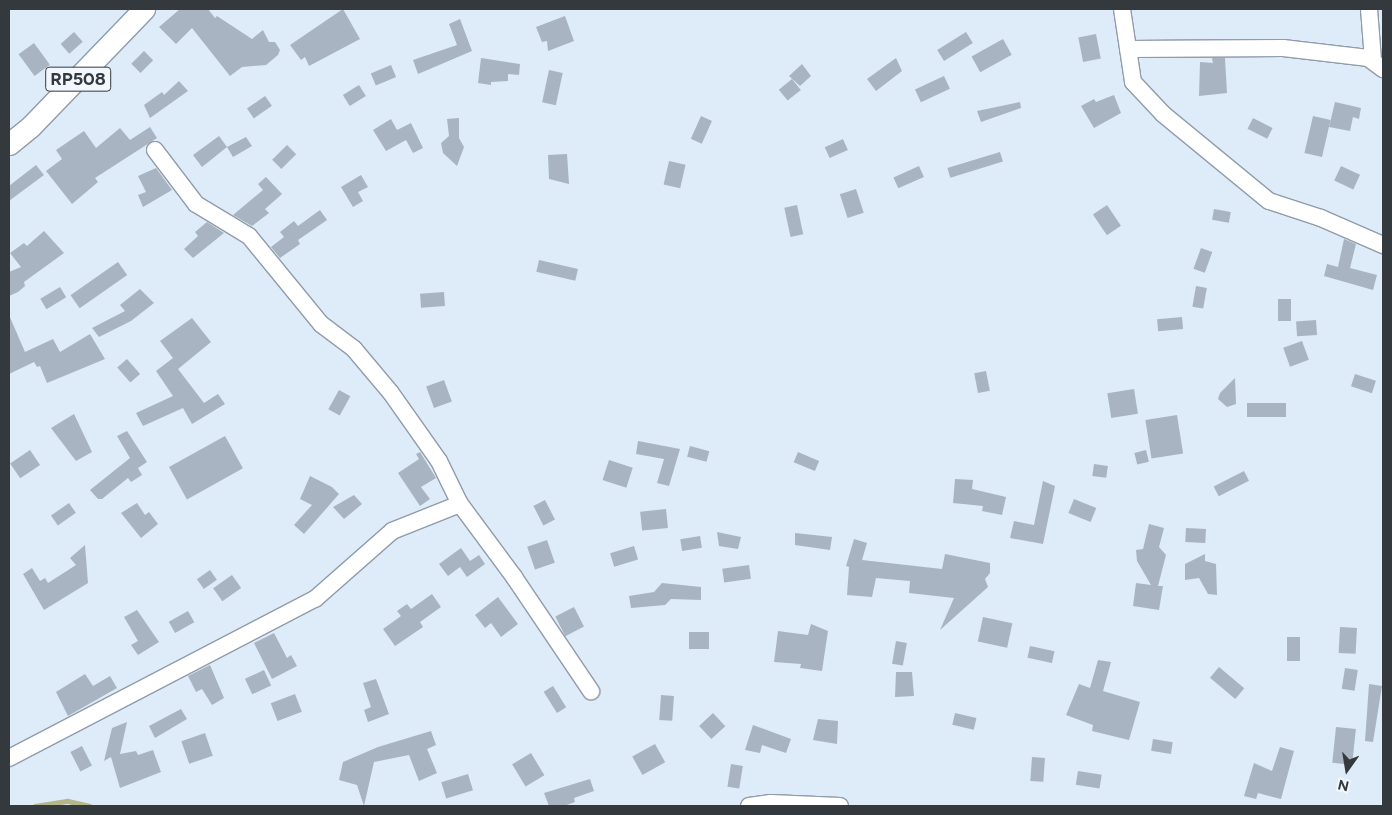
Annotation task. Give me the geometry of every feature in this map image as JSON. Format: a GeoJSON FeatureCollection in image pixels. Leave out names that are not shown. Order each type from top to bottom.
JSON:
{"type":"FeatureCollection","features":[{"type":"Feature","properties":{"kind":"main road","name":"RP508"},"geometry":{"type":"LineString","coordinates":[[9,144],[31,126],[144,9]]}},
{"type":"Feature","properties":{"kind":"street"},"geometry":{"type":"LineString","coordinates":[[1122,9],[1134,85],[1163,114],[1243,181],[1276,205],[1321,218],[1383,245]]}},
{"type":"Feature","properties":{"kind":"street"},"geometry":{"type":"LineString","coordinates":[[1128,49],[1284,48],[1378,64],[1369,9]]}},
{"type":"Feature","properties":{"kind":"street"},"geometry":{"type":"LineString","coordinates":[[156,150],[196,204],[249,236],[321,324],[354,349],[439,461],[460,504],[514,577],[591,692]]}},
{"type":"Feature","properties":{"kind":"street"},"geometry":{"type":"LineString","coordinates":[[9,758],[315,599],[392,532],[460,504]]}},
{"type":"Feature","properties":{"kind":"street"},"geometry":{"type":"LineString","coordinates":[[748,806],[771,803],[840,806]]}},
{"type":"Feature","properties":{"kind":"building"},"geometry":{"type":"Polygon","coordinates":[[[180,9],[208,9],[215,18],[217,16],[252,39],[263,30],[269,42],[275,42],[280,50],[278,55],[266,65],[242,67],[230,76],[192,28],[176,44],[159,27],[180,9]]]}},
{"type":"Feature","properties":{"kind":"building"},"geometry":{"type":"Polygon","coordinates":[[[343,9],[360,39],[309,66],[305,57],[301,60],[290,45],[343,9]]]}},
{"type":"Feature","properties":{"kind":"building"},"geometry":{"type":"Polygon","coordinates":[[[565,16],[574,41],[548,51],[547,41],[542,42],[536,27],[565,16]]]}},
{"type":"Feature","properties":{"kind":"building"},"geometry":{"type":"Polygon","coordinates":[[[460,19],[472,51],[418,74],[413,60],[457,45],[449,24],[460,19]]]}},
{"type":"Feature","properties":{"kind":"building"},"geometry":{"type":"Polygon","coordinates":[[[74,32],[83,42],[69,54],[61,44],[74,32]]]}},
{"type":"Feature","properties":{"kind":"building"},"geometry":{"type":"Polygon","coordinates":[[[966,32],[973,43],[944,61],[937,50],[966,32]]]}},
{"type":"Feature","properties":{"kind":"building"},"geometry":{"type":"Polygon","coordinates":[[[1096,34],[1101,59],[1083,62],[1078,37],[1096,34]]]}},
{"type":"Feature","properties":{"kind":"building"},"geometry":{"type":"Polygon","coordinates":[[[1003,39],[1012,55],[980,72],[972,56],[1003,39]]]}},
{"type":"Feature","properties":{"kind":"building"},"geometry":{"type":"Polygon","coordinates":[[[34,43],[50,65],[34,76],[19,54],[34,43]]]}},
{"type":"Feature","properties":{"kind":"building"},"geometry":{"type":"Polygon","coordinates":[[[144,51],[153,60],[140,73],[131,64],[144,51]]]}},
{"type":"Feature","properties":{"kind":"building"},"geometry":{"type":"Polygon","coordinates":[[[481,58],[520,64],[519,75],[508,74],[508,81],[491,82],[491,85],[478,83],[481,58]]]}},
{"type":"Feature","properties":{"kind":"building"},"geometry":{"type":"Polygon","coordinates":[[[896,58],[902,71],[876,91],[867,79],[896,58]]]}},
{"type":"Feature","properties":{"kind":"building"},"geometry":{"type":"Polygon","coordinates":[[[1212,58],[1225,58],[1227,93],[1199,96],[1200,62],[1213,63],[1212,58]]]}},
{"type":"Feature","properties":{"kind":"building"},"geometry":{"type":"Polygon","coordinates":[[[802,64],[811,76],[800,86],[789,76],[802,64]]]}},
{"type":"Feature","properties":{"kind":"building"},"geometry":{"type":"Polygon","coordinates":[[[391,65],[396,77],[376,86],[371,74],[391,65]]]}},
{"type":"Feature","properties":{"kind":"building"},"geometry":{"type":"Polygon","coordinates":[[[549,70],[563,73],[556,105],[542,102],[549,70]]]}},
{"type":"Feature","properties":{"kind":"building"},"geometry":{"type":"Polygon","coordinates":[[[944,76],[950,89],[921,102],[915,90],[944,76]]]}},
{"type":"Feature","properties":{"kind":"building"},"geometry":{"type":"Polygon","coordinates":[[[792,79],[801,90],[788,101],[779,90],[792,79]]]}},
{"type":"Feature","properties":{"kind":"building"},"geometry":{"type":"Polygon","coordinates":[[[179,81],[188,91],[150,118],[144,105],[162,92],[164,95],[179,81]]]}},
{"type":"Feature","properties":{"kind":"building"},"geometry":{"type":"Polygon","coordinates":[[[359,85],[366,96],[350,106],[343,95],[359,85]]]}},
{"type":"Feature","properties":{"kind":"building"},"geometry":{"type":"Polygon","coordinates":[[[1114,95],[1121,113],[1094,128],[1081,106],[1094,99],[1096,102],[1114,95]]]}},
{"type":"Feature","properties":{"kind":"building"},"geometry":{"type":"Polygon","coordinates":[[[265,96],[272,106],[254,118],[247,109],[265,96]]]}},
{"type":"Feature","properties":{"kind":"building"},"geometry":{"type":"Polygon","coordinates":[[[1020,102],[1021,108],[981,122],[977,111],[1020,102]]]}},
{"type":"Feature","properties":{"kind":"building"},"geometry":{"type":"Polygon","coordinates":[[[1335,102],[1361,108],[1359,119],[1353,117],[1350,131],[1329,127],[1335,102]]]}},
{"type":"Feature","properties":{"kind":"building"},"geometry":{"type":"Polygon","coordinates":[[[701,116],[712,121],[702,144],[691,139],[701,116]]]}},
{"type":"Feature","properties":{"kind":"building"},"geometry":{"type":"Polygon","coordinates":[[[1313,116],[1331,120],[1322,157],[1304,153],[1313,116]]]}},
{"type":"Feature","properties":{"kind":"building"},"geometry":{"type":"Polygon","coordinates":[[[459,118],[459,138],[464,147],[457,166],[443,153],[441,143],[449,136],[447,119],[459,118]]]}},
{"type":"Feature","properties":{"kind":"building"},"geometry":{"type":"Polygon","coordinates":[[[1253,118],[1273,128],[1267,139],[1248,129],[1253,118]]]}},
{"type":"Feature","properties":{"kind":"building"},"geometry":{"type":"Polygon","coordinates":[[[391,119],[397,130],[411,123],[423,148],[413,153],[406,140],[386,151],[373,130],[391,119]]]}},
{"type":"Feature","properties":{"kind":"building"},"geometry":{"type":"Polygon","coordinates":[[[150,127],[157,138],[95,178],[98,182],[72,204],[46,171],[62,159],[56,150],[84,131],[96,148],[120,128],[130,140],[150,127]]]}},
{"type":"Feature","properties":{"kind":"building"},"geometry":{"type":"Polygon","coordinates":[[[219,136],[227,147],[202,167],[193,155],[219,136]]]}},
{"type":"Feature","properties":{"kind":"building"},"geometry":{"type":"Polygon","coordinates":[[[246,137],[252,146],[233,157],[227,147],[246,137]]]}},
{"type":"Feature","properties":{"kind":"building"},"geometry":{"type":"Polygon","coordinates":[[[843,139],[848,150],[830,158],[825,147],[843,139]]]}},
{"type":"Feature","properties":{"kind":"building"},"geometry":{"type":"Polygon","coordinates":[[[287,145],[296,154],[281,169],[272,160],[287,145]]]}},
{"type":"Feature","properties":{"kind":"building"},"geometry":{"type":"Polygon","coordinates":[[[1000,152],[1003,162],[950,178],[947,168],[1000,152]]]}},
{"type":"Feature","properties":{"kind":"building"},"geometry":{"type":"Polygon","coordinates":[[[567,154],[569,184],[549,179],[548,155],[567,154]]]}},
{"type":"Feature","properties":{"kind":"building"},"geometry":{"type":"Polygon","coordinates":[[[669,161],[686,165],[680,188],[664,184],[669,161]]]}},
{"type":"Feature","properties":{"kind":"building"},"geometry":{"type":"Polygon","coordinates":[[[36,165],[44,175],[9,201],[9,186],[36,165]]]}},
{"type":"Feature","properties":{"kind":"building"},"geometry":{"type":"Polygon","coordinates":[[[919,166],[924,177],[898,188],[893,177],[919,166]]]}},
{"type":"Feature","properties":{"kind":"building"},"geometry":{"type":"Polygon","coordinates":[[[1341,166],[1360,175],[1353,189],[1334,181],[1341,166]]]}},
{"type":"Feature","properties":{"kind":"building"},"geometry":{"type":"Polygon","coordinates":[[[156,168],[172,190],[143,207],[138,195],[146,192],[138,176],[156,168]]]}},
{"type":"Feature","properties":{"kind":"building"},"geometry":{"type":"Polygon","coordinates":[[[361,175],[368,187],[358,192],[363,201],[353,207],[341,187],[361,175]]]}},
{"type":"Feature","properties":{"kind":"building"},"geometry":{"type":"Polygon","coordinates":[[[266,177],[282,194],[265,209],[269,213],[252,226],[233,215],[263,190],[258,184],[266,177]]]}},
{"type":"Feature","properties":{"kind":"building"},"geometry":{"type":"Polygon","coordinates":[[[856,189],[864,213],[848,218],[840,194],[856,189]]]}},
{"type":"Feature","properties":{"kind":"building"},"geometry":{"type":"Polygon","coordinates":[[[797,205],[803,234],[791,237],[784,208],[797,205]]]}},
{"type":"Feature","properties":{"kind":"building"},"geometry":{"type":"Polygon","coordinates":[[[1107,205],[1121,226],[1107,235],[1093,215],[1107,205]]]}},
{"type":"Feature","properties":{"kind":"building"},"geometry":{"type":"Polygon","coordinates":[[[1214,209],[1231,212],[1229,223],[1212,220],[1214,209]]]}},
{"type":"Feature","properties":{"kind":"building"},"geometry":{"type":"Polygon","coordinates":[[[320,210],[327,220],[298,240],[300,244],[280,258],[271,247],[284,237],[280,232],[294,221],[298,226],[320,210]]]}},
{"type":"Feature","properties":{"kind":"building"},"geometry":{"type":"Polygon","coordinates":[[[207,222],[224,233],[193,258],[184,249],[198,236],[195,232],[207,222]]]}},
{"type":"Feature","properties":{"kind":"building"},"geometry":{"type":"Polygon","coordinates":[[[44,231],[64,253],[24,282],[25,286],[18,292],[9,296],[9,272],[21,267],[10,253],[24,243],[27,246],[44,231]]]}},
{"type":"Feature","properties":{"kind":"building"},"geometry":{"type":"Polygon","coordinates":[[[1344,239],[1356,244],[1350,268],[1377,275],[1373,290],[1324,276],[1327,264],[1338,267],[1344,239]]]}},
{"type":"Feature","properties":{"kind":"building"},"geometry":{"type":"Polygon","coordinates":[[[1201,248],[1212,252],[1205,273],[1193,269],[1201,248]]]}},
{"type":"Feature","properties":{"kind":"building"},"geometry":{"type":"Polygon","coordinates":[[[539,260],[578,269],[575,281],[536,272],[539,260]]]}},
{"type":"Feature","properties":{"kind":"building"},"geometry":{"type":"Polygon","coordinates":[[[118,262],[127,275],[80,308],[70,295],[118,262]]]}},
{"type":"Feature","properties":{"kind":"building"},"geometry":{"type":"Polygon","coordinates":[[[1196,286],[1207,288],[1203,309],[1192,307],[1196,286]]]}},
{"type":"Feature","properties":{"kind":"building"},"geometry":{"type":"Polygon","coordinates":[[[60,287],[66,297],[46,309],[40,299],[60,287]]]}},
{"type":"Feature","properties":{"kind":"building"},"geometry":{"type":"Polygon","coordinates":[[[140,289],[154,303],[131,321],[99,337],[92,328],[125,311],[120,305],[140,289]]]}},
{"type":"Feature","properties":{"kind":"building"},"geometry":{"type":"Polygon","coordinates":[[[444,292],[445,306],[421,308],[420,294],[444,292]]]}},
{"type":"Feature","properties":{"kind":"building"},"geometry":{"type":"Polygon","coordinates":[[[1278,299],[1291,299],[1291,321],[1278,321],[1278,299]]]}},
{"type":"Feature","properties":{"kind":"building"},"geometry":{"type":"Polygon","coordinates":[[[9,315],[25,352],[53,339],[60,352],[90,334],[105,359],[47,383],[40,366],[37,367],[34,362],[9,374],[9,315]]]}},
{"type":"Feature","properties":{"kind":"building"},"geometry":{"type":"Polygon","coordinates":[[[1182,317],[1183,329],[1158,331],[1157,319],[1182,317]]]}},
{"type":"Feature","properties":{"kind":"building"},"geometry":{"type":"Polygon","coordinates":[[[192,318],[211,342],[178,369],[204,403],[218,394],[225,404],[192,424],[183,408],[143,426],[136,413],[173,396],[156,371],[173,358],[160,341],[192,318]]]}},
{"type":"Feature","properties":{"kind":"building"},"geometry":{"type":"Polygon","coordinates":[[[1316,320],[1317,335],[1297,336],[1296,321],[1316,320]]]}},
{"type":"Feature","properties":{"kind":"building"},"geometry":{"type":"Polygon","coordinates":[[[1302,341],[1309,360],[1290,367],[1283,348],[1302,341]]]}},
{"type":"Feature","properties":{"kind":"building"},"geometry":{"type":"Polygon","coordinates":[[[127,359],[140,374],[130,383],[117,368],[127,359]]]}},
{"type":"Feature","properties":{"kind":"building"},"geometry":{"type":"Polygon","coordinates":[[[986,371],[990,391],[978,393],[974,373],[986,371]]]}},
{"type":"Feature","properties":{"kind":"building"},"geometry":{"type":"Polygon","coordinates":[[[1355,374],[1376,381],[1372,393],[1351,386],[1355,374]]]}},
{"type":"Feature","properties":{"kind":"building"},"geometry":{"type":"Polygon","coordinates":[[[1235,378],[1236,404],[1227,407],[1218,399],[1220,393],[1235,378]]]}},
{"type":"Feature","properties":{"kind":"building"},"geometry":{"type":"Polygon","coordinates":[[[444,380],[452,402],[434,408],[426,386],[444,380]]]}},
{"type":"Feature","properties":{"kind":"building"},"geometry":{"type":"Polygon","coordinates":[[[1134,389],[1138,414],[1111,418],[1107,393],[1134,389]]]}},
{"type":"Feature","properties":{"kind":"building"},"geometry":{"type":"Polygon","coordinates":[[[339,390],[350,396],[340,416],[328,409],[339,390]]]}},
{"type":"Feature","properties":{"kind":"building"},"geometry":{"type":"Polygon","coordinates":[[[1247,403],[1286,403],[1286,417],[1247,417],[1247,403]]]}},
{"type":"Feature","properties":{"kind":"building"},"geometry":{"type":"Polygon","coordinates":[[[74,414],[92,452],[76,461],[51,428],[74,414]]]}},
{"type":"Feature","properties":{"kind":"building"},"geometry":{"type":"Polygon","coordinates":[[[1177,415],[1183,454],[1151,459],[1145,420],[1177,415]]]}},
{"type":"Feature","properties":{"kind":"building"},"geometry":{"type":"Polygon","coordinates":[[[127,431],[147,462],[138,468],[142,475],[131,482],[128,478],[102,499],[98,499],[90,490],[130,458],[117,436],[127,431]]]}},
{"type":"Feature","properties":{"kind":"building"},"geometry":{"type":"Polygon","coordinates":[[[225,436],[243,468],[187,499],[169,467],[225,436]]]}},
{"type":"Feature","properties":{"kind":"building"},"geometry":{"type":"Polygon","coordinates":[[[638,441],[680,449],[669,486],[657,483],[664,459],[636,454],[638,441]]]}},
{"type":"Feature","properties":{"kind":"building"},"geometry":{"type":"Polygon","coordinates":[[[690,446],[709,451],[706,462],[687,457],[690,446]]]}},
{"type":"Feature","properties":{"kind":"building"},"geometry":{"type":"Polygon","coordinates":[[[30,450],[40,465],[20,478],[10,463],[30,450]]]}},
{"type":"Feature","properties":{"kind":"building"},"geometry":{"type":"Polygon","coordinates":[[[1146,450],[1149,462],[1137,465],[1134,453],[1146,450]]]}},
{"type":"Feature","properties":{"kind":"building"},"geometry":{"type":"Polygon","coordinates":[[[420,452],[436,478],[421,487],[430,499],[420,506],[398,473],[419,459],[416,454],[420,452]]]}},
{"type":"Feature","properties":{"kind":"building"},"geometry":{"type":"Polygon","coordinates":[[[798,452],[819,461],[815,471],[794,462],[798,452]]]}},
{"type":"Feature","properties":{"kind":"building"},"geometry":{"type":"Polygon","coordinates":[[[609,460],[633,468],[626,488],[603,480],[609,460]]]}},
{"type":"Feature","properties":{"kind":"building"},"geometry":{"type":"Polygon","coordinates":[[[1094,464],[1108,466],[1106,478],[1092,476],[1094,464]]]}},
{"type":"Feature","properties":{"kind":"building"},"geometry":{"type":"Polygon","coordinates":[[[1244,471],[1249,481],[1219,496],[1214,486],[1244,471]]]}},
{"type":"Feature","properties":{"kind":"building"},"geometry":{"type":"Polygon","coordinates":[[[310,476],[332,487],[339,494],[304,534],[294,525],[312,505],[300,499],[310,476]]]}},
{"type":"Feature","properties":{"kind":"building"},"geometry":{"type":"Polygon","coordinates":[[[955,479],[973,480],[972,489],[1006,497],[1002,515],[982,511],[983,506],[953,503],[955,479]]]}},
{"type":"Feature","properties":{"kind":"building"},"geometry":{"type":"Polygon","coordinates":[[[1043,481],[1055,486],[1043,544],[1010,538],[1014,521],[1034,525],[1043,481]]]}},
{"type":"Feature","properties":{"kind":"building"},"geometry":{"type":"Polygon","coordinates":[[[354,495],[362,504],[344,519],[333,507],[354,495]]]}},
{"type":"Feature","properties":{"kind":"building"},"geometry":{"type":"Polygon","coordinates":[[[1074,499],[1096,508],[1091,522],[1068,513],[1074,499]]]}},
{"type":"Feature","properties":{"kind":"building"},"geometry":{"type":"Polygon","coordinates":[[[545,500],[555,520],[543,526],[533,506],[545,500]]]}},
{"type":"Feature","properties":{"kind":"building"},"geometry":{"type":"Polygon","coordinates":[[[69,503],[76,513],[58,525],[51,516],[69,503]]]}},
{"type":"Feature","properties":{"kind":"building"},"geometry":{"type":"Polygon","coordinates":[[[137,503],[145,515],[149,512],[158,524],[141,538],[121,513],[137,503]]]}},
{"type":"Feature","properties":{"kind":"building"},"geometry":{"type":"Polygon","coordinates":[[[666,509],[668,528],[642,531],[640,512],[666,509]]]}},
{"type":"Feature","properties":{"kind":"building"},"geometry":{"type":"Polygon","coordinates":[[[1149,524],[1164,528],[1159,547],[1166,555],[1158,586],[1163,586],[1159,610],[1133,606],[1136,583],[1151,585],[1137,561],[1136,550],[1143,549],[1149,524]]]}},
{"type":"Feature","properties":{"kind":"building"},"geometry":{"type":"Polygon","coordinates":[[[1186,528],[1206,529],[1205,543],[1185,542],[1186,528]]]}},
{"type":"Feature","properties":{"kind":"building"},"geometry":{"type":"Polygon","coordinates":[[[717,532],[741,537],[738,549],[719,546],[717,532]]]}},
{"type":"Feature","properties":{"kind":"building"},"geometry":{"type":"Polygon","coordinates":[[[795,533],[832,537],[830,550],[795,545],[795,533]]]}},
{"type":"Feature","properties":{"kind":"building"},"geometry":{"type":"Polygon","coordinates":[[[700,536],[702,548],[682,551],[680,539],[700,536]]]}},
{"type":"Feature","properties":{"kind":"building"},"geometry":{"type":"Polygon","coordinates":[[[854,539],[867,543],[862,560],[942,569],[945,554],[990,563],[990,573],[985,579],[988,587],[940,630],[954,598],[909,593],[910,581],[876,578],[872,597],[847,595],[849,567],[846,566],[854,539]]]}},
{"type":"Feature","properties":{"kind":"building"},"geometry":{"type":"Polygon","coordinates":[[[547,540],[555,563],[535,570],[527,547],[547,540]]]}},
{"type":"Feature","properties":{"kind":"building"},"geometry":{"type":"Polygon","coordinates":[[[85,545],[88,583],[44,610],[23,574],[32,568],[40,581],[45,578],[48,583],[76,565],[70,558],[85,545]]]}},
{"type":"Feature","properties":{"kind":"building"},"geometry":{"type":"Polygon","coordinates":[[[634,546],[638,559],[614,567],[610,553],[634,546]]]}},
{"type":"Feature","properties":{"kind":"building"},"geometry":{"type":"Polygon","coordinates":[[[461,548],[470,561],[479,555],[485,564],[467,577],[460,567],[448,576],[439,564],[461,548]]]}},
{"type":"Feature","properties":{"kind":"building"},"geometry":{"type":"Polygon","coordinates":[[[1205,554],[1205,561],[1216,564],[1217,595],[1208,594],[1199,578],[1185,580],[1185,564],[1205,554]]]}},
{"type":"Feature","properties":{"kind":"building"},"geometry":{"type":"Polygon","coordinates":[[[749,565],[751,579],[724,583],[722,569],[749,565]]]}},
{"type":"Feature","properties":{"kind":"building"},"geometry":{"type":"Polygon","coordinates":[[[210,570],[217,580],[204,589],[197,579],[210,570]]]}},
{"type":"Feature","properties":{"kind":"building"},"geometry":{"type":"Polygon","coordinates":[[[232,575],[241,588],[222,601],[213,588],[232,575]]]}},
{"type":"Feature","properties":{"kind":"building"},"geometry":{"type":"Polygon","coordinates":[[[662,583],[701,587],[701,600],[671,599],[665,605],[631,608],[629,596],[654,592],[662,583]]]}},
{"type":"Feature","properties":{"kind":"building"},"geometry":{"type":"Polygon","coordinates":[[[432,594],[441,607],[420,622],[423,627],[395,646],[383,629],[401,616],[397,611],[407,604],[411,609],[432,594]]]}},
{"type":"Feature","properties":{"kind":"building"},"geometry":{"type":"Polygon","coordinates":[[[498,597],[518,624],[501,637],[491,623],[485,628],[475,615],[498,597]]]}},
{"type":"Feature","properties":{"kind":"building"},"geometry":{"type":"Polygon","coordinates":[[[574,607],[584,627],[565,636],[555,617],[574,607]]]}},
{"type":"Feature","properties":{"kind":"building"},"geometry":{"type":"Polygon","coordinates":[[[137,610],[159,642],[138,655],[131,645],[138,641],[124,617],[137,610]]]}},
{"type":"Feature","properties":{"kind":"building"},"geometry":{"type":"Polygon","coordinates":[[[188,611],[194,622],[175,633],[169,622],[188,611]]]}},
{"type":"Feature","properties":{"kind":"building"},"geometry":{"type":"Polygon","coordinates":[[[983,617],[1012,623],[1007,648],[978,641],[983,617]]]}},
{"type":"Feature","properties":{"kind":"building"},"geometry":{"type":"Polygon","coordinates":[[[811,624],[828,631],[822,671],[800,668],[801,664],[774,662],[778,631],[808,635],[811,624]]]}},
{"type":"Feature","properties":{"kind":"building"},"geometry":{"type":"Polygon","coordinates":[[[1340,627],[1357,628],[1356,654],[1339,653],[1340,627]]]}},
{"type":"Feature","properties":{"kind":"building"},"geometry":{"type":"Polygon","coordinates":[[[689,632],[709,632],[709,649],[689,649],[689,632]]]}},
{"type":"Feature","properties":{"kind":"building"},"geometry":{"type":"Polygon","coordinates":[[[274,633],[287,658],[291,655],[297,666],[272,679],[254,643],[274,633]]]}},
{"type":"Feature","properties":{"kind":"building"},"geometry":{"type":"Polygon","coordinates":[[[1287,637],[1300,637],[1300,661],[1287,661],[1287,637]]]}},
{"type":"Feature","properties":{"kind":"building"},"geometry":{"type":"Polygon","coordinates":[[[896,641],[907,643],[903,666],[892,664],[896,641]]]}},
{"type":"Feature","properties":{"kind":"building"},"geometry":{"type":"Polygon","coordinates":[[[1030,646],[1054,651],[1052,663],[1028,658],[1030,646]]]}},
{"type":"Feature","properties":{"kind":"building"},"geometry":{"type":"Polygon","coordinates":[[[1098,660],[1111,662],[1103,691],[1140,702],[1129,740],[1092,731],[1093,725],[1066,715],[1079,684],[1090,688],[1098,660]]]}},
{"type":"Feature","properties":{"kind":"building"},"geometry":{"type":"Polygon","coordinates":[[[210,665],[224,698],[212,705],[202,689],[196,692],[188,676],[210,665]]]}},
{"type":"Feature","properties":{"kind":"building"},"geometry":{"type":"Polygon","coordinates":[[[1219,667],[1244,688],[1235,699],[1210,678],[1219,667]]]}},
{"type":"Feature","properties":{"kind":"building"},"geometry":{"type":"Polygon","coordinates":[[[1345,668],[1358,670],[1355,691],[1342,689],[1345,668]]]}},
{"type":"Feature","properties":{"kind":"building"},"geometry":{"type":"Polygon","coordinates":[[[264,670],[271,685],[252,694],[245,679],[264,670]]]}},
{"type":"Feature","properties":{"kind":"building"},"geometry":{"type":"Polygon","coordinates":[[[896,672],[912,672],[914,696],[895,697],[896,672]]]}},
{"type":"Feature","properties":{"kind":"building"},"geometry":{"type":"Polygon","coordinates":[[[85,674],[93,686],[110,676],[117,688],[68,716],[56,692],[85,674]]]}},
{"type":"Feature","properties":{"kind":"building"},"geometry":{"type":"Polygon","coordinates":[[[376,679],[389,714],[368,722],[364,710],[371,707],[363,683],[376,679]]]}},
{"type":"Feature","properties":{"kind":"building"},"geometry":{"type":"Polygon","coordinates":[[[1369,684],[1382,686],[1373,742],[1365,741],[1369,684]]]}},
{"type":"Feature","properties":{"kind":"building"},"geometry":{"type":"Polygon","coordinates":[[[553,686],[566,707],[557,713],[544,692],[553,686]]]}},
{"type":"Feature","properties":{"kind":"building"},"geometry":{"type":"Polygon","coordinates":[[[295,694],[302,712],[278,721],[271,703],[295,694]]]}},
{"type":"Feature","properties":{"kind":"building"},"geometry":{"type":"Polygon","coordinates":[[[661,695],[674,696],[672,721],[659,720],[661,695]]]}},
{"type":"Feature","properties":{"kind":"building"},"geometry":{"type":"Polygon","coordinates":[[[181,709],[187,719],[155,738],[149,726],[181,709]]]}},
{"type":"Feature","properties":{"kind":"building"},"geometry":{"type":"Polygon","coordinates":[[[713,713],[725,726],[711,739],[699,726],[713,713]]]}},
{"type":"Feature","properties":{"kind":"building"},"geometry":{"type":"Polygon","coordinates":[[[955,713],[976,718],[974,730],[952,725],[955,713]]]}},
{"type":"Feature","properties":{"kind":"building"},"geometry":{"type":"Polygon","coordinates":[[[818,719],[838,721],[837,744],[813,740],[818,719]]]}},
{"type":"Feature","properties":{"kind":"building"},"geometry":{"type":"Polygon","coordinates":[[[127,722],[120,754],[136,751],[138,755],[153,750],[161,772],[120,788],[111,757],[104,761],[112,728],[127,722]]]}},
{"type":"Feature","properties":{"kind":"building"},"geometry":{"type":"Polygon","coordinates":[[[753,725],[791,739],[786,753],[762,745],[760,753],[745,750],[753,725]]]}},
{"type":"Feature","properties":{"kind":"building"},"geometry":{"type":"Polygon","coordinates":[[[1336,727],[1356,729],[1352,765],[1332,763],[1336,727]]]}},
{"type":"Feature","properties":{"kind":"building"},"geometry":{"type":"Polygon","coordinates":[[[431,731],[436,745],[427,749],[437,773],[419,781],[409,755],[374,762],[364,806],[357,785],[339,780],[343,762],[378,747],[431,731]]]}},
{"type":"Feature","properties":{"kind":"building"},"geometry":{"type":"Polygon","coordinates":[[[205,733],[213,756],[189,764],[181,741],[205,733]]]}},
{"type":"Feature","properties":{"kind":"building"},"geometry":{"type":"Polygon","coordinates":[[[1153,739],[1173,742],[1171,754],[1151,751],[1153,739]]]}},
{"type":"Feature","properties":{"kind":"building"},"geometry":{"type":"Polygon","coordinates":[[[655,744],[665,762],[642,775],[632,757],[655,744]]]}},
{"type":"Feature","properties":{"kind":"building"},"geometry":{"type":"Polygon","coordinates":[[[82,746],[92,766],[80,772],[70,752],[82,746]]]}},
{"type":"Feature","properties":{"kind":"building"},"geometry":{"type":"Polygon","coordinates":[[[1280,747],[1294,751],[1281,799],[1258,793],[1256,799],[1244,796],[1254,763],[1272,771],[1280,747]]]}},
{"type":"Feature","properties":{"kind":"building"},"geometry":{"type":"Polygon","coordinates":[[[531,753],[544,775],[526,787],[512,764],[531,753]]]}},
{"type":"Feature","properties":{"kind":"building"},"geometry":{"type":"Polygon","coordinates":[[[1032,757],[1045,758],[1043,782],[1030,781],[1032,757]]]}},
{"type":"Feature","properties":{"kind":"building"},"geometry":{"type":"Polygon","coordinates":[[[731,764],[743,766],[739,789],[727,787],[731,764]]]}},
{"type":"Feature","properties":{"kind":"building"},"geometry":{"type":"Polygon","coordinates":[[[1078,771],[1102,775],[1100,789],[1076,785],[1078,771]]]}},
{"type":"Feature","properties":{"kind":"building"},"geometry":{"type":"Polygon","coordinates":[[[468,774],[473,790],[446,798],[441,782],[468,774]]]}},
{"type":"Feature","properties":{"kind":"building"},"geometry":{"type":"Polygon","coordinates":[[[590,779],[594,791],[574,798],[575,802],[564,806],[549,806],[544,793],[590,779]]]}},
{"type":"Feature","properties":{"kind":"waterway"},"geometry":{"type":"LineString","coordinates":[[35,806],[68,801],[89,806]]}}]}
